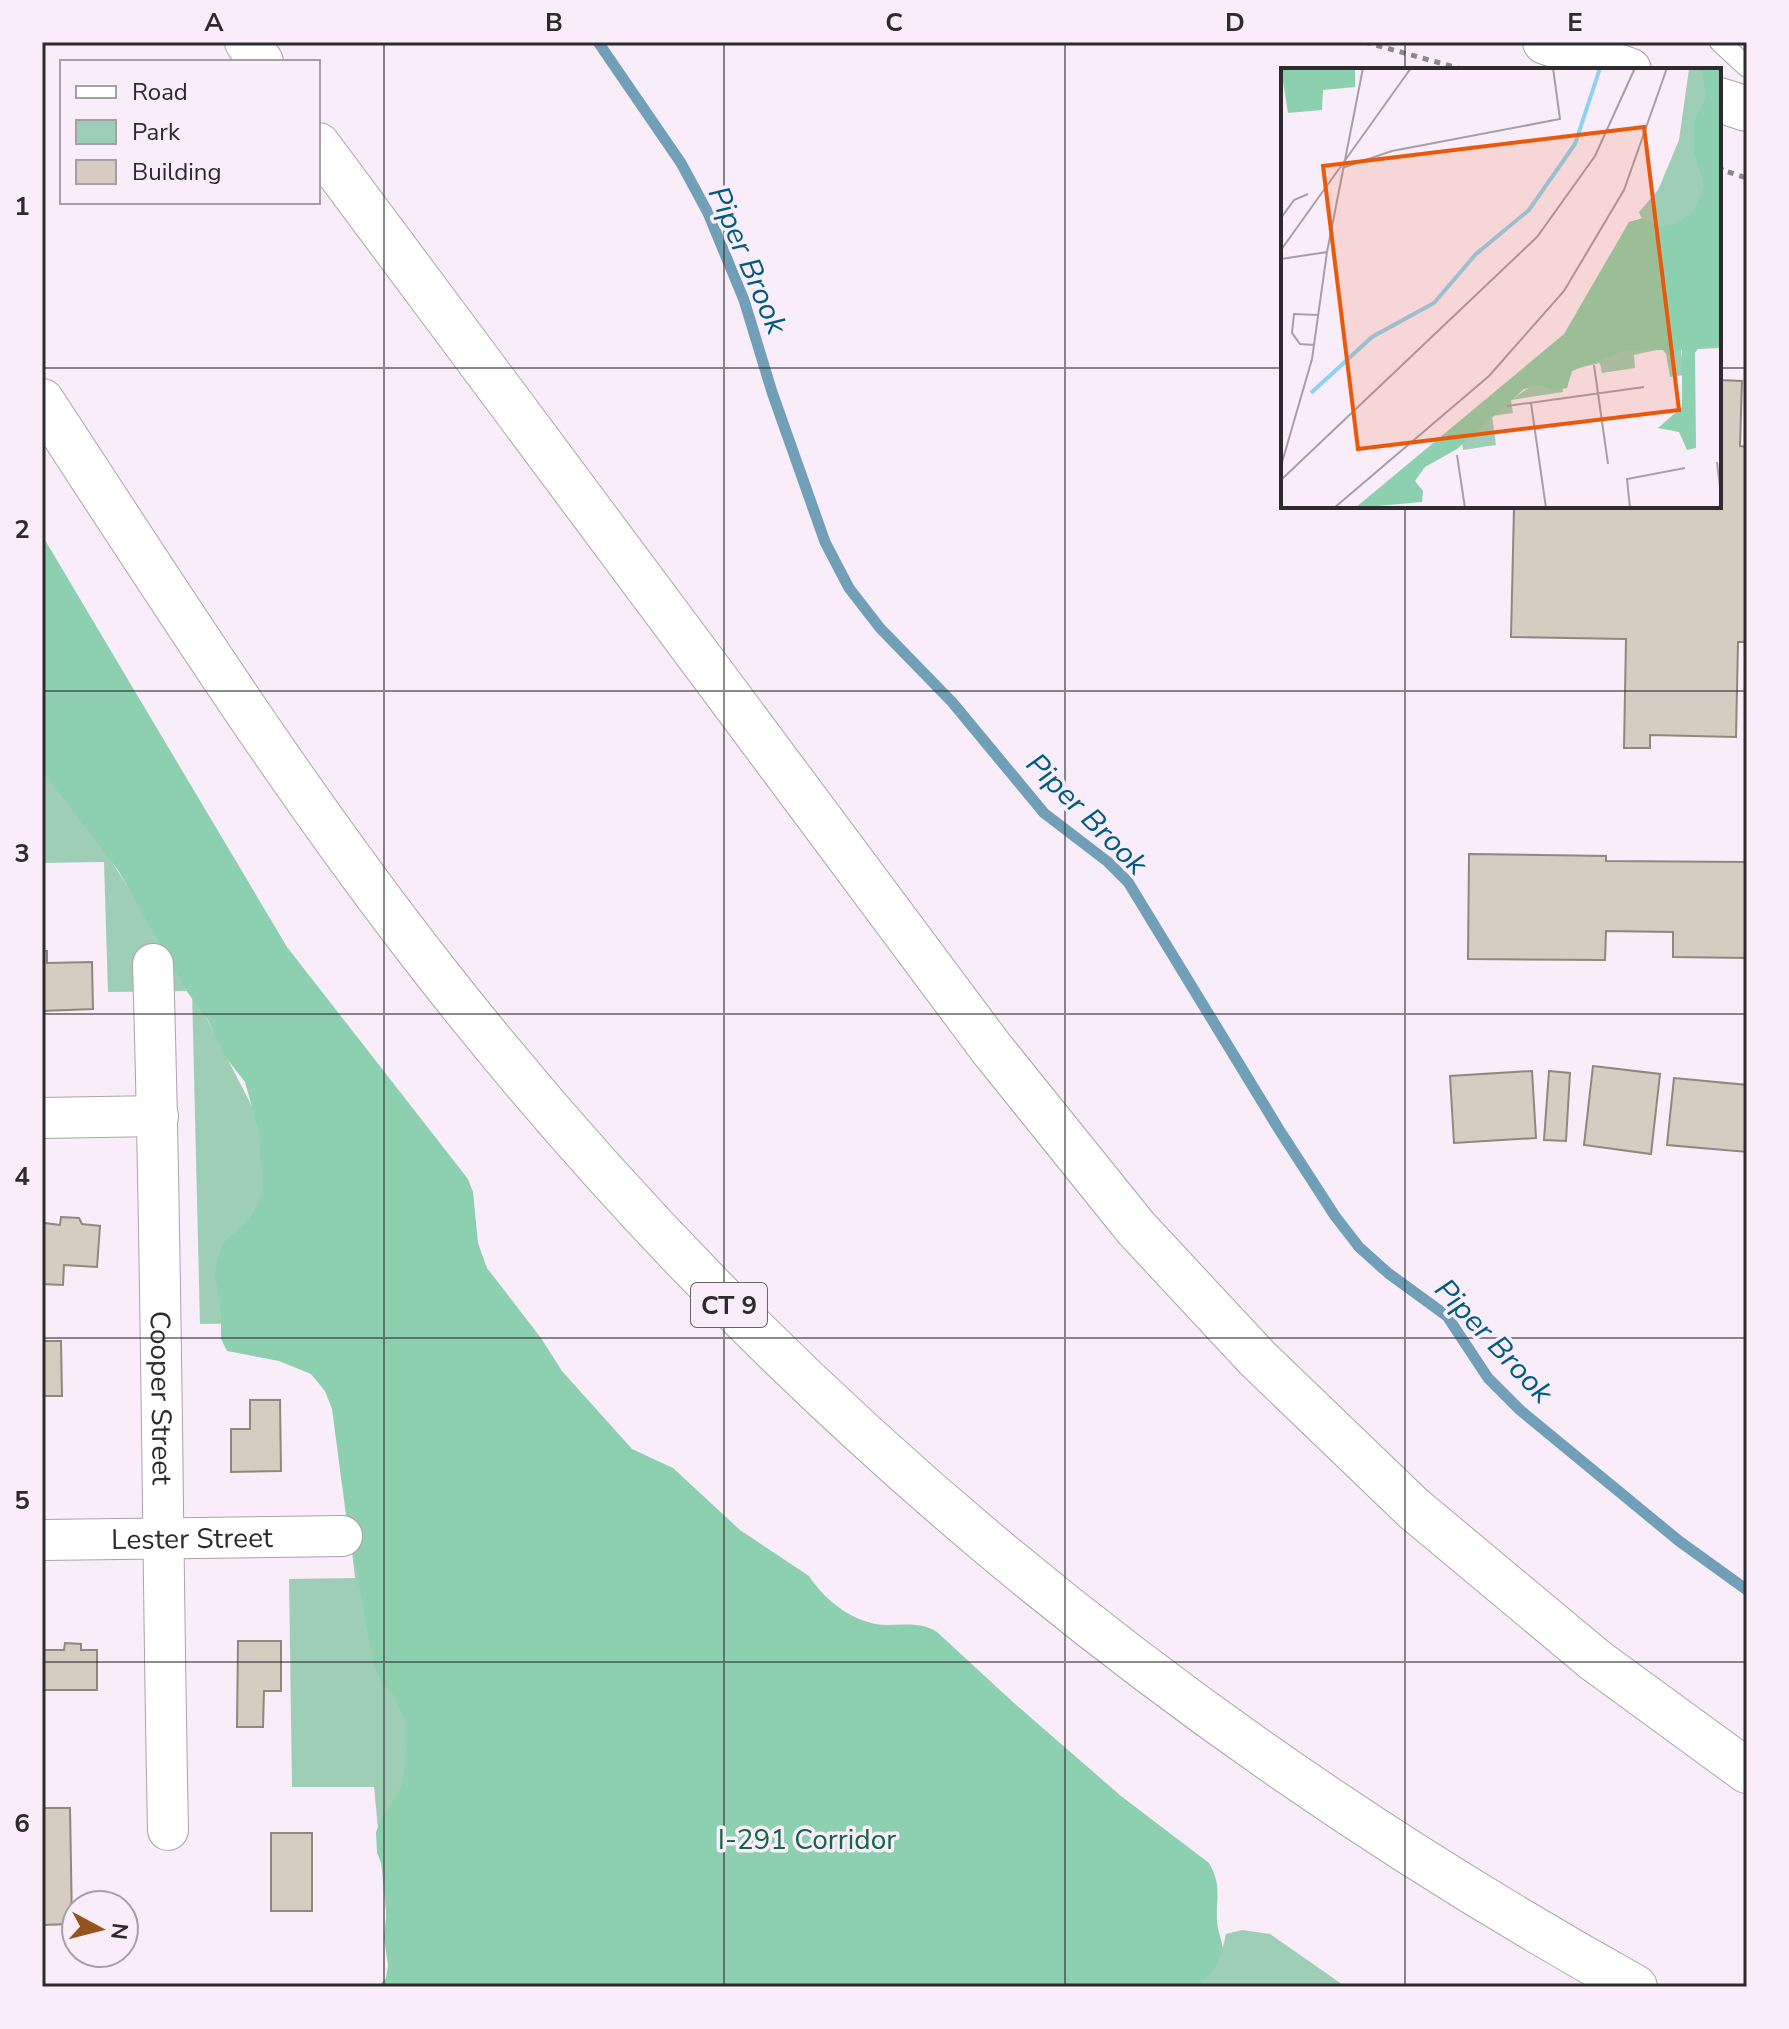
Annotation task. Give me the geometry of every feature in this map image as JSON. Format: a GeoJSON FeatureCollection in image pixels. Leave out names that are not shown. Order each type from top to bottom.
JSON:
{"type":"FeatureCollection","features":[{"type":"Feature","properties":{"kind":"main road"},"geometry":{"type":"LineString","coordinates":[[247,42],[260,60]]}},
{"type":"Feature","properties":{"kind":"main road"},"geometry":{"type":"LineString","coordinates":[[1545,42],[1623,68]]}},
{"type":"Feature","properties":{"kind":"main road"},"geometry":{"type":"LineString","coordinates":[[1721,101],[1747,109]]}},
{"type":"Feature","properties":{"kind":"main road"},"geometry":{"type":"LineString","coordinates":[[320,148],[991,1048],[1136,1228],[1257,1358],[1413,1508],[1595,1660],[1747,1771]]}},
{"type":"Feature","properties":{"kind":"main road","name":"CT 9"},"geometry":{"type":"LineString","coordinates":[[42,401],[268,743],[434,971],[533,1092],[730,1306],[839,1413],[953,1515],[1066,1610],[1164,1685],[1412,1857],[1635,1987]]}},
{"type":"Feature","properties":{"kind":"street","name":"Cooper Street"},"geometry":{"type":"LineString","coordinates":[[153,964],[168,1830]]}},
{"type":"Feature","properties":{"kind":"street"},"geometry":{"type":"LineString","coordinates":[[42,1118],[158,1116]]}},
{"type":"Feature","properties":{"kind":"street","name":"Lester Street"},"geometry":{"type":"LineString","coordinates":[[42,1540],[342,1536]]}},
{"type":"Feature","properties":{"kind":"lane"},"geometry":{"type":"LineString","coordinates":[[1720,42],[1747,67]]}},
{"type":"Feature","properties":{"kind":"path"},"geometry":{"type":"LineString","coordinates":[[1365,42],[1458,68]]}},
{"type":"Feature","properties":{"kind":"path"},"geometry":{"type":"LineString","coordinates":[[1721,168],[1747,178]]}},
{"type":"Feature","properties":{"kind":"green space"},"geometry":{"type":"Polygon","coordinates":[[[42,535],[287,947],[468,1179],[473,1192],[478,1243],[487,1268],[541,1338],[562,1371],[632,1449],[673,1468],[740,1530],[809,1576],[842,1610],[875,1624],[919,1625],[937,1632],[1121,1796],[1209,1863],[1217,1885],[1217,1924],[1223,1952],[1213,1971],[1197,1987],[377,1987],[386,1978],[388,1965],[384,1937],[387,1909],[385,1872],[377,1853],[376,1832],[403,1784],[405,1720],[373,1662],[346,1515],[332,1409],[325,1391],[311,1374],[279,1361],[227,1351],[221,1339],[216,1264],[223,1243],[250,1218],[261,1197],[263,1180],[258,1128],[245,1082],[224,1055],[208,1020],[188,993],[118,870],[42,771],[42,535]]]}},
{"type":"Feature","properties":{"kind":"green space","name":"I-291 Corridor"},"geometry":{"type":"Polygon","coordinates":[[[42,762],[104,849],[192,990],[558,1700],[1223,1947],[1226,1934],[1242,1930],[1270,1934],[1346,1987],[393,1987],[374,1787],[292,1787],[289,1579],[355,1578],[326,1322],[200,1324],[192,991],[108,992],[104,862],[42,863],[42,762]]]}},
{"type":"Feature","properties":{"kind":"building"},"geometry":{"type":"Polygon","coordinates":[[[1721,380],[1742,381],[1740,446],[1747,447],[1747,642],[1738,642],[1736,737],[1650,735],[1650,748],[1624,748],[1626,639],[1511,637],[1514,508],[1721,508],[1721,380]]]}},
{"type":"Feature","properties":{"kind":"building"},"geometry":{"type":"Polygon","coordinates":[[[1469,854],[1606,856],[1606,861],[1747,862],[1747,958],[1673,957],[1673,932],[1606,931],[1605,960],[1468,959],[1469,854]]]}},
{"type":"Feature","properties":{"kind":"building"},"geometry":{"type":"Polygon","coordinates":[[[42,951],[47,951],[47,963],[92,962],[93,1009],[42,1011],[42,951]]]}},
{"type":"Feature","properties":{"kind":"building"},"geometry":{"type":"Polygon","coordinates":[[[1593,1066],[1660,1074],[1651,1154],[1584,1145],[1593,1066]]]}},
{"type":"Feature","properties":{"kind":"building"},"geometry":{"type":"Polygon","coordinates":[[[1532,1071],[1536,1138],[1454,1143],[1450,1076],[1532,1071]]]}},
{"type":"Feature","properties":{"kind":"building"},"geometry":{"type":"Polygon","coordinates":[[[1549,1071],[1570,1073],[1566,1141],[1544,1140],[1549,1071]]]}},
{"type":"Feature","properties":{"kind":"building"},"geometry":{"type":"Polygon","coordinates":[[[1674,1078],[1747,1085],[1747,1152],[1667,1145],[1674,1078]]]}},
{"type":"Feature","properties":{"kind":"building"},"geometry":{"type":"Polygon","coordinates":[[[61,1217],[79,1218],[82,1224],[100,1226],[97,1267],[64,1265],[63,1285],[42,1284],[44,1223],[60,1225],[61,1217]]]}},
{"type":"Feature","properties":{"kind":"building"},"geometry":{"type":"Polygon","coordinates":[[[42,1341],[61,1341],[62,1396],[42,1396],[42,1341]]]}},
{"type":"Feature","properties":{"kind":"building"},"geometry":{"type":"Polygon","coordinates":[[[250,1400],[280,1400],[281,1471],[231,1472],[231,1429],[250,1429],[250,1400]]]}},
{"type":"Feature","properties":{"kind":"building"},"geometry":{"type":"Polygon","coordinates":[[[238,1641],[281,1641],[281,1691],[264,1691],[263,1727],[237,1727],[238,1641]]]}},
{"type":"Feature","properties":{"kind":"building"},"geometry":{"type":"Polygon","coordinates":[[[65,1643],[81,1644],[81,1650],[97,1650],[97,1690],[42,1690],[42,1650],[64,1650],[65,1643]]]}},
{"type":"Feature","properties":{"kind":"building"},"geometry":{"type":"Polygon","coordinates":[[[42,1808],[70,1808],[71,1889],[60,1889],[60,1924],[42,1925],[42,1808]]]}},
{"type":"Feature","properties":{"kind":"building"},"geometry":{"type":"Polygon","coordinates":[[[271,1833],[312,1833],[312,1911],[271,1911],[271,1833]]]}},
{"type":"Feature","properties":{"kind":"waterway","name":"Piper Brook"},"geometry":{"type":"LineString","coordinates":[[598,42],[681,163],[708,213],[744,300],[772,392],[825,542],[849,588],[880,628],[952,702],[1044,813],[1108,862],[1128,882],[1280,1131],[1359,1247],[1388,1273],[1447,1316],[1488,1378],[1520,1410],[1679,1541],[1747,1590]]}}]}
